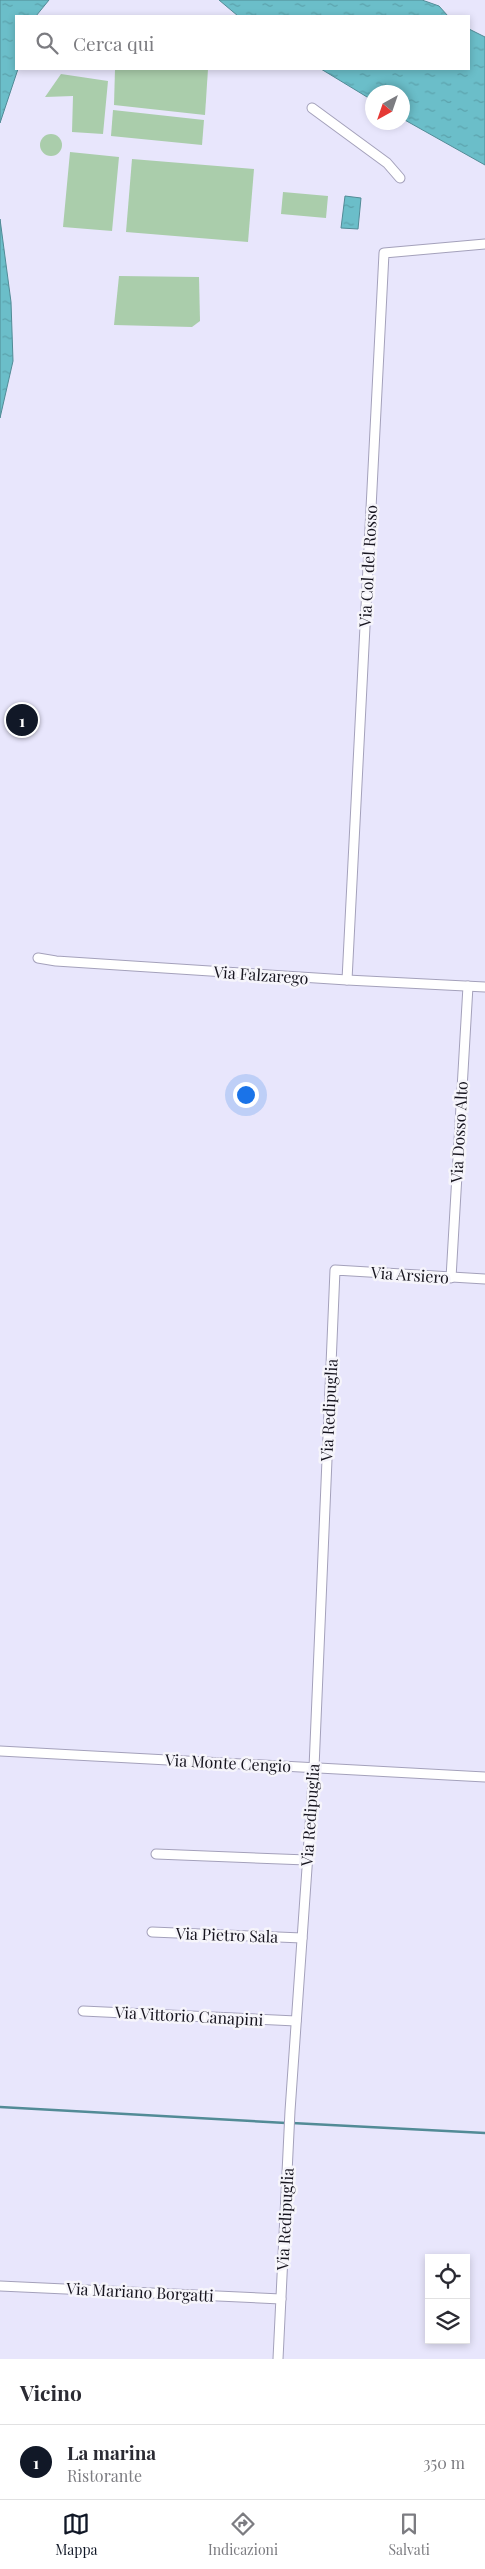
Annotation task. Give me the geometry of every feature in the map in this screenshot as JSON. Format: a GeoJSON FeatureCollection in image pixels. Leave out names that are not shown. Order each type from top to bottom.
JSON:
{"type":"FeatureCollection","features":[{"type":"Feature","properties":{"kind":"street"},"geometry":{"type":"LineString","coordinates":[[312,108],[387,163],[400,178]]}},
{"type":"Feature","properties":{"kind":"street","name":"Via Col del Rosso"},"geometry":{"type":"LineString","coordinates":[[347,980],[384,253],[485,244]]}},
{"type":"Feature","properties":{"kind":"street","name":"Via Falzarego"},"geometry":{"type":"LineString","coordinates":[[38,958],[56,961],[347,980],[485,987]]}},
{"type":"Feature","properties":{"kind":"street","name":"Via Dosso Alto"},"geometry":{"type":"LineString","coordinates":[[450,1278],[468,986]]}},
{"type":"Feature","properties":{"kind":"street","name":"Via Arsiero"},"geometry":{"type":"LineString","coordinates":[[336,1270],[485,1280]]}},
{"type":"Feature","properties":{"kind":"street","name":"Via Redipuglia"},"geometry":{"type":"LineString","coordinates":[[278,2359],[290,2111],[314,1768],[336,1270]]}},
{"type":"Feature","properties":{"kind":"street","name":"Via Monte Cengio"},"geometry":{"type":"LineString","coordinates":[[0,1751],[485,1777]]}},
{"type":"Feature","properties":{"kind":"street"},"geometry":{"type":"LineString","coordinates":[[156,1854],[307,1860]]}},
{"type":"Feature","properties":{"kind":"street","name":"Via Pietro Sala"},"geometry":{"type":"LineString","coordinates":[[152,1932],[302,1938]]}},
{"type":"Feature","properties":{"kind":"street","name":"Via Vittorio Canapini"},"geometry":{"type":"LineString","coordinates":[[83,2011],[296,2021]]}},
{"type":"Feature","properties":{"kind":"street","name":"Via Mariano Borgatti"},"geometry":{"type":"LineString","coordinates":[[0,2286],[281,2299]]}},
{"type":"Feature","properties":{"kind":"green space"},"geometry":{"type":"Polygon","coordinates":[[[115,70],[208,70],[205,115],[114,105],[115,70]]]}},
{"type":"Feature","properties":{"kind":"green space"},"geometry":{"type":"Polygon","coordinates":[[[61,74],[108,81],[103,134],[72,132],[73,96],[45,97],[61,74]]]}},
{"type":"Feature","properties":{"kind":"green space"},"geometry":{"type":"Polygon","coordinates":[[[113,110],[204,120],[202,145],[111,136],[113,110]]]}},
{"type":"Feature","properties":{"kind":"green space"},"geometry":{"type":"Polygon","coordinates":[[[51,134],[59,137],[62,145],[59,153],[51,156],[43,153],[40,145],[43,137],[51,134]]]}},
{"type":"Feature","properties":{"kind":"green space"},"geometry":{"type":"Polygon","coordinates":[[[70,152],[119,157],[112,231],[63,227],[70,152]]]}},
{"type":"Feature","properties":{"kind":"green space"},"geometry":{"type":"Polygon","coordinates":[[[132,159],[254,169],[248,242],[126,232],[132,159]]]}},
{"type":"Feature","properties":{"kind":"green space"},"geometry":{"type":"Polygon","coordinates":[[[283,192],[328,196],[326,218],[281,214],[283,192]]]}},
{"type":"Feature","properties":{"kind":"green space"},"geometry":{"type":"Polygon","coordinates":[[[119,276],[199,277],[200,321],[192,327],[114,325],[119,276]]]}},
{"type":"Feature","properties":{"kind":"water"},"geometry":{"type":"Polygon","coordinates":[[[0,0],[49,0],[37,15],[15,15],[15,70],[18,70],[0,123],[0,0]]]}},
{"type":"Feature","properties":{"kind":"water"},"geometry":{"type":"Polygon","coordinates":[[[219,0],[422,0],[439,6],[447,15],[237,15],[219,0]]]}},
{"type":"Feature","properties":{"kind":"water"},"geometry":{"type":"Polygon","coordinates":[[[470,30],[485,37],[485,165],[410,123],[410,85],[365,85],[365,96],[323,70],[470,70],[470,30]]]}},
{"type":"Feature","properties":{"kind":"water"},"geometry":{"type":"Polygon","coordinates":[[[345,196],[361,198],[358,229],[341,228],[345,196]]]}},
{"type":"Feature","properties":{"kind":"water"},"geometry":{"type":"Polygon","coordinates":[[[0,219],[11,302],[13,361],[0,418],[0,219]]]}},
{"type":"Feature","properties":{"kind":"waterway"},"geometry":{"type":"LineString","coordinates":[[0,2107],[286,2123]]}},
{"type":"Feature","properties":{"kind":"waterway"},"geometry":{"type":"LineString","coordinates":[[292,2123],[485,2133]]}},
{"type":"Feature","properties":{"kind":"place","name":"La marina"},"geometry":{"type":"Point","coordinates":[22,720]}}]}
